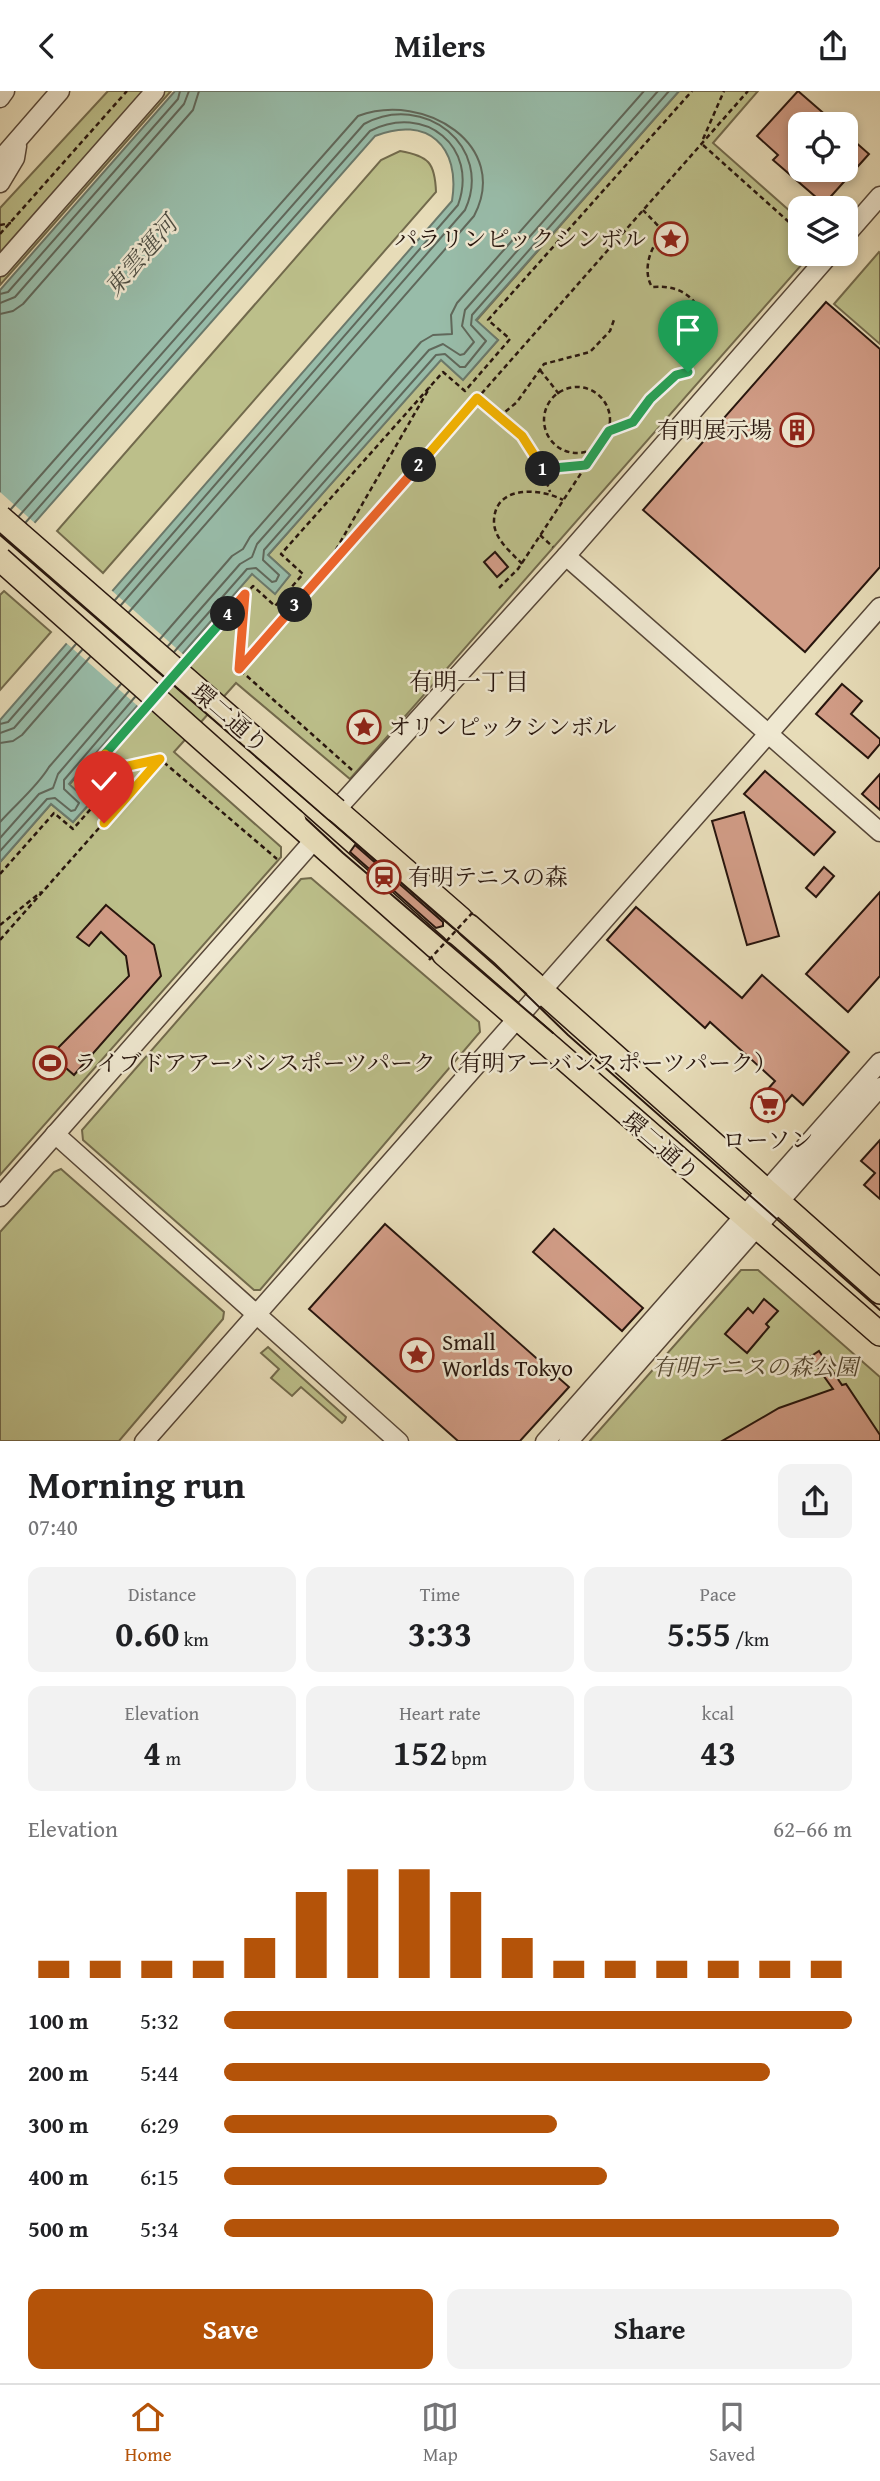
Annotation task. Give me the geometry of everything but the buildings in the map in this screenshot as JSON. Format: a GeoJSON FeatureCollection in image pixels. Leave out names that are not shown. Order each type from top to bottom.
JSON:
{"type":"FeatureCollection","features":[{"type":"Feature","properties":{"kind":"main road","name":"環二通り"},"geometry":{"type":"LineString","coordinates":[[0,517],[336,810],[468,919],[542,990],[877,1288]]}},
{"type":"Feature","properties":{"kind":"main road","name":"環二通り"},"geometry":{"type":"LineString","coordinates":[[0,559],[315,839],[437,954],[516,1017],[749,1223],[880,1334]]}},
{"type":"Feature","properties":{"kind":"street"},"geometry":{"type":"LineString","coordinates":[[0,98],[5,91]]}},
{"type":"Feature","properties":{"kind":"street"},"geometry":{"type":"LineString","coordinates":[[0,160],[60,91]]}},
{"type":"Feature","properties":{"kind":"street"},"geometry":{"type":"LineString","coordinates":[[0,267],[155,91]]}},
{"type":"Feature","properties":{"kind":"street"},"geometry":{"type":"LineString","coordinates":[[0,148],[18,139]]}},
{"type":"Feature","properties":{"kind":"street"},"geometry":{"type":"LineString","coordinates":[[0,183],[15,158],[18,139]]}},
{"type":"Feature","properties":{"kind":"street"},"geometry":{"type":"LineString","coordinates":[[858,221],[880,196]]}},
{"type":"Feature","properties":{"kind":"street"},"geometry":{"type":"LineString","coordinates":[[336,810],[560,553],[819,266]]}},
{"type":"Feature","properties":{"kind":"street"},"geometry":{"type":"LineString","coordinates":[[560,553],[880,832]]}},
{"type":"Feature","properties":{"kind":"street"},"geometry":{"type":"LineString","coordinates":[[144,1441],[880,607]]}},
{"type":"Feature","properties":{"kind":"street"},"geometry":{"type":"LineString","coordinates":[[0,1197],[315,839]]}},
{"type":"Feature","properties":{"kind":"street"},"geometry":{"type":"LineString","coordinates":[[773,1196],[880,1062]]}},
{"type":"Feature","properties":{"kind":"street"},"geometry":{"type":"LineString","coordinates":[[545,1441],[773,1196],[880,1087]]}},
{"type":"Feature","properties":{"kind":"street"},"geometry":{"type":"LineString","coordinates":[[55,1134],[399,1441]]}},
{"type":"Feature","properties":{"kind":"street"},"geometry":{"type":"LineString","coordinates":[[568,1441],[749,1223]]}},
{"type":"Feature","properties":{"kind":"path"},"geometry":{"type":"LineString","coordinates":[[0,234],[127,91]]}},
{"type":"Feature","properties":{"kind":"path"},"geometry":{"type":"LineString","coordinates":[[184,664],[253,586],[275,605],[303,574],[281,554],[443,372],[465,391],[510,339],[488,320],[692,91]]}},
{"type":"Feature","properties":{"kind":"path"},"geometry":{"type":"LineString","coordinates":[[701,144],[724,91]]}},
{"type":"Feature","properties":{"kind":"path"},"geometry":{"type":"LineString","coordinates":[[239,669],[748,91]]}},
{"type":"Feature","properties":{"kind":"path"},"geometry":{"type":"LineString","coordinates":[[701,144],[788,221]]}},
{"type":"Feature","properties":{"kind":"path"},"geometry":{"type":"LineString","coordinates":[[609,431],[633,422],[650,399],[676,375],[688,372],[700,355],[709,333],[700,306],[687,293],[675,288],[652,287],[648,280],[651,252],[656,240],[665,233],[643,210]]}},
{"type":"Feature","properties":{"kind":"path"},"geometry":{"type":"LineString","coordinates":[[0,225],[11,222]]}},
{"type":"Feature","properties":{"kind":"path"},"geometry":{"type":"LineString","coordinates":[[499,417],[517,402],[544,364],[590,352],[606,337],[615,317]]}},
{"type":"Feature","properties":{"kind":"path"},"geometry":{"type":"LineString","coordinates":[[540,370],[558,394]]}},
{"type":"Feature","properties":{"kind":"path"},"geometry":{"type":"LineString","coordinates":[[319,578],[434,381]]}},
{"type":"Feature","properties":{"kind":"path"},"geometry":{"type":"LineString","coordinates":[[499,588],[522,563],[609,431],[611,419],[598,393],[584,387],[565,389],[547,402],[544,414],[546,431],[554,445],[567,451],[584,452],[601,443]]}},
{"type":"Feature","properties":{"kind":"path"},"geometry":{"type":"LineString","coordinates":[[477,398],[522,436],[542,469],[550,492]]}},
{"type":"Feature","properties":{"kind":"path"},"geometry":{"type":"LineString","coordinates":[[542,469],[586,465]]}},
{"type":"Feature","properties":{"kind":"path"},"geometry":{"type":"LineString","coordinates":[[522,563],[500,542],[494,523],[497,509],[507,497],[519,490],[550,492],[564,500]]}},
{"type":"Feature","properties":{"kind":"path"},"geometry":{"type":"LineString","coordinates":[[540,535],[560,553]]}},
{"type":"Feature","properties":{"kind":"path"},"geometry":{"type":"LineString","coordinates":[[239,669],[245,594]]}},
{"type":"Feature","properties":{"kind":"path"},"geometry":{"type":"LineString","coordinates":[[239,669],[357,775]]}},
{"type":"Feature","properties":{"kind":"path"},"geometry":{"type":"LineString","coordinates":[[0,874],[54,813],[73,829],[97,802],[79,785],[149,704]]}},
{"type":"Feature","properties":{"kind":"path"},"geometry":{"type":"LineString","coordinates":[[87,775],[160,759]]}},
{"type":"Feature","properties":{"kind":"path"},"geometry":{"type":"LineString","coordinates":[[160,759],[280,862]]}},
{"type":"Feature","properties":{"kind":"path"},"geometry":{"type":"LineString","coordinates":[[0,940],[160,759]]}},
{"type":"Feature","properties":{"kind":"path"},"geometry":{"type":"LineString","coordinates":[[0,925],[47,887]]}},
{"type":"Feature","properties":{"kind":"path"},"geometry":{"type":"LineString","coordinates":[[437,954],[468,919]]}},
{"type":"Feature","properties":{"kind":"green space"},"geometry":{"type":"Polygon","coordinates":[[[108,91],[171,91],[0,285],[0,208],[108,91]]]}},
{"type":"Feature","properties":{"kind":"green space"},"geometry":{"type":"Polygon","coordinates":[[[679,91],[758,91],[713,143],[788,209],[788,266],[800,266],[350,779],[236,683],[174,752],[281,847],[281,857],[0,1175],[0,862],[51,804],[73,822],[90,803],[69,785],[252,573],[275,593],[290,575],[268,555],[441,359],[463,379],[498,340],[476,321],[679,91]]]}},
{"type":"Feature","properties":{"kind":"green space"},"geometry":{"type":"Polygon","coordinates":[[[400,151],[418,155],[428,163],[434,174],[436,192],[103,573],[57,531],[381,160],[400,151]]]}},
{"type":"Feature","properties":{"kind":"green space"},"geometry":{"type":"Polygon","coordinates":[[[880,253],[880,344],[834,304],[880,253]]]}},
{"type":"Feature","properties":{"kind":"green space"},"geometry":{"type":"Polygon","coordinates":[[[4,591],[51,632],[0,690],[0,595],[4,591]]]}},
{"type":"Feature","properties":{"kind":"green space"},"geometry":{"type":"Polygon","coordinates":[[[311,878],[479,1022],[480,1032],[260,1290],[254,1290],[83,1140],[82,1130],[301,879],[311,878]]]}},
{"type":"Feature","properties":{"kind":"green space"},"geometry":{"type":"Polygon","coordinates":[[[61,1169],[224,1312],[223,1319],[119,1441],[0,1441],[0,1232],[54,1172],[61,1169]]]}},
{"type":"Feature","properties":{"kind":"green space","name":"有明テニスの森公園"},"geometry":{"type":"Polygon","coordinates":[[[741,1270],[758,1270],[880,1377],[880,1441],[590,1441],[741,1270]]]}},
{"type":"Feature","properties":{"kind":"green space"},"geometry":{"type":"Polygon","coordinates":[[[268,1347],[346,1417],[345,1420],[342,1423],[301,1387],[292,1396],[271,1378],[279,1369],[261,1353],[268,1347]]]}},
{"type":"Feature","properties":{"kind":"water","name":"東雲運河"},"geometry":{"type":"Polygon","coordinates":[[[175,91],[679,91],[476,320],[498,340],[463,380],[441,360],[268,555],[290,575],[275,594],[252,574],[69,784],[90,803],[73,822],[51,804],[0,862],[0,720],[452,201],[451,165],[436,140],[425,133],[410,130],[375,136],[0,562],[0,290],[175,91]]]}},
{"type":"Feature","properties":{"kind":"pier"},"geometry":{"type":"Polygon","coordinates":[[[0,492],[37,525],[0,565],[0,492]]]}},
{"type":"Feature","properties":{"kind":"pier"},"geometry":{"type":"Polygon","coordinates":[[[110,589],[185,656],[140,708],[64,641],[110,589]]]}},
{"type":"Feature","properties":{"kind":"tram line"},"geometry":{"type":"LineString","coordinates":[[0,535],[494,963],[568,1035],[880,1310]]}},
{"type":"Feature","properties":{"kind":"tram line"},"geometry":{"type":"LineString","coordinates":[[246,763],[343,853],[553,1033]]}},
{"type":"Feature","properties":{"kind":"place","name":"パラリンピックシンボル"},"geometry":{"type":"Point","coordinates":[671,239]}},
{"type":"Feature","properties":{"kind":"place","name":"有明展示場"},"geometry":{"type":"Point","coordinates":[797,430]}},
{"type":"Feature","properties":{"kind":"place","name":"オリンピックシンボル"},"geometry":{"type":"Point","coordinates":[364,727]}},
{"type":"Feature","properties":{"kind":"place","name":"有明テニスの森"},"geometry":{"type":"Point","coordinates":[384,877]}},
{"type":"Feature","properties":{"kind":"place","name":"ライブドアアーバンスポーツパーク（有明アーバンスポーツパーク）"},"geometry":{"type":"Point","coordinates":[50,1063]}},
{"type":"Feature","properties":{"kind":"place","name":"ローソン"},"geometry":{"type":"Point","coordinates":[768,1105]}},
{"type":"Feature","properties":{"kind":"place","name":"Small Worlds Tokyo"},"geometry":{"type":"Point","coordinates":[417,1355]}},
{"type":"Feature","properties":{"kind":"district","name":"有明一丁目"},"geometry":{"type":"Point","coordinates":[469,682]}},
{"type":"Feature","properties":{"kind":"route"},"geometry":{"type":"LineString","coordinates":[[104,823],[160,759],[87,775],[245,594],[239,669],[477,398],[522,436],[542,469],[586,465],[609,431],[633,422],[650,399],[676,375],[688,372]]}}]}
